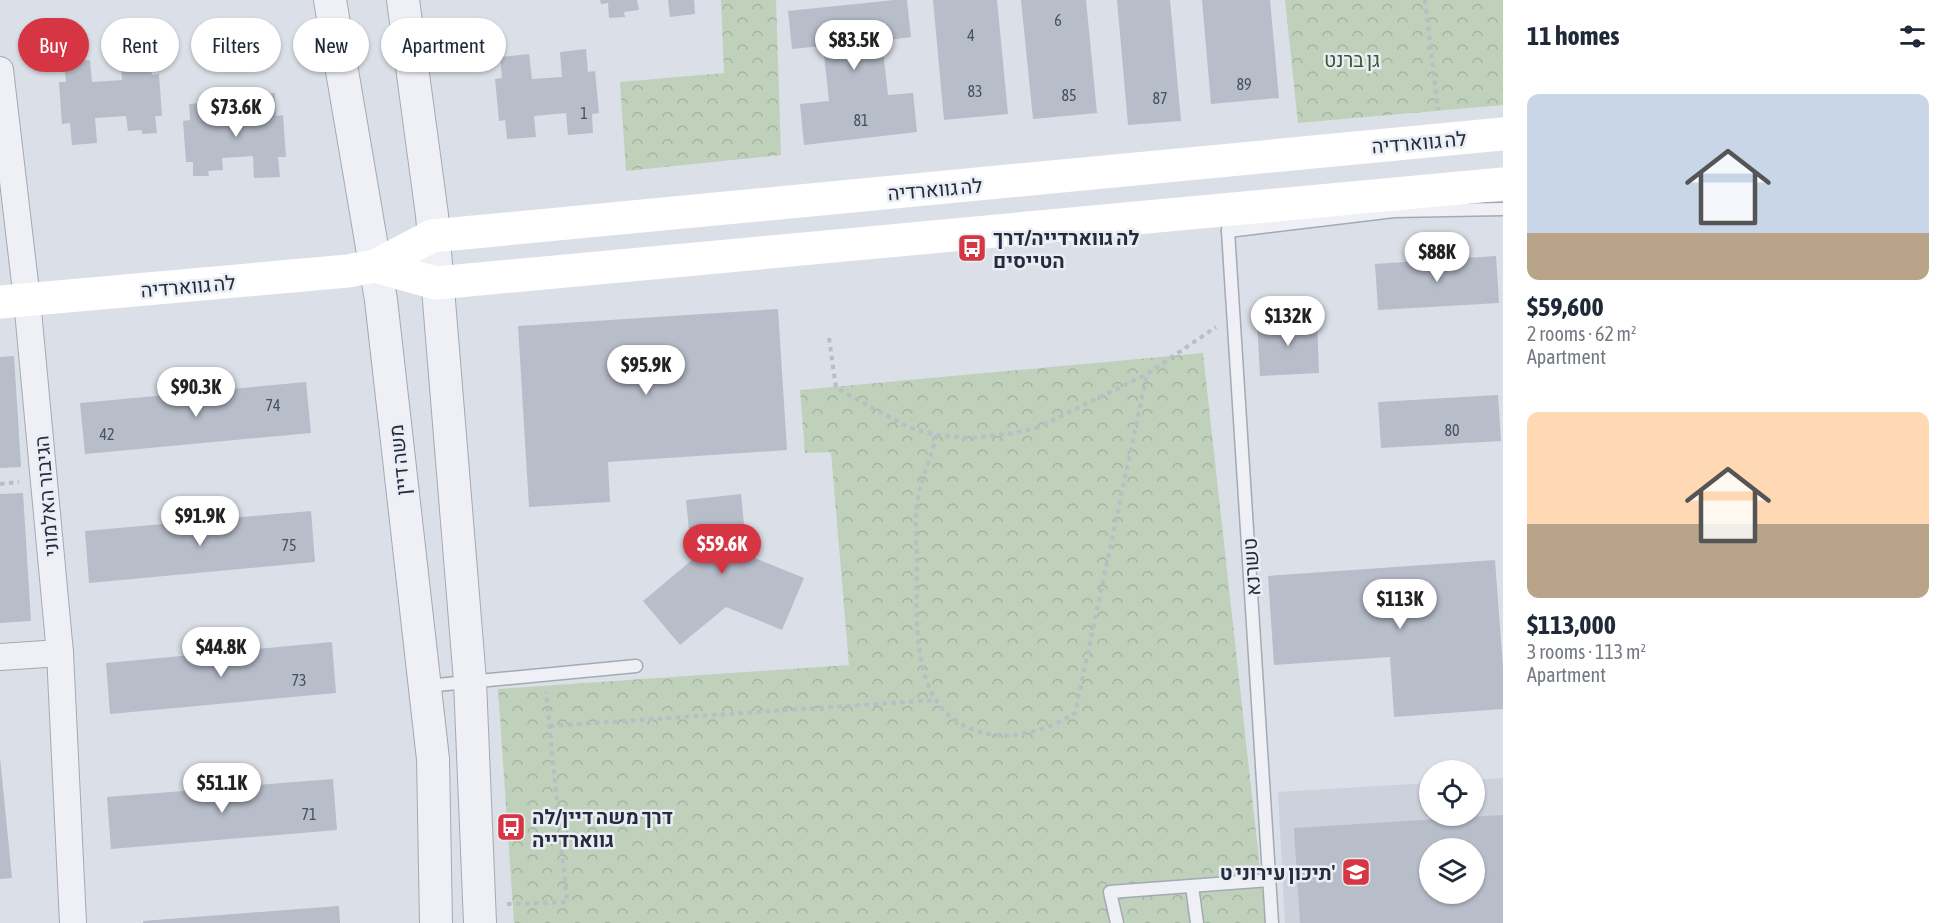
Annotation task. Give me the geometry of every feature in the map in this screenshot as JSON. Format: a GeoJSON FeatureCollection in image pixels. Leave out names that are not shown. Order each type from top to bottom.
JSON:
{"type":"FeatureCollection","features":[{"type":"Feature","properties":{"kind":"main road","name":"לה גווארדיה"},"geometry":{"type":"LineString","coordinates":[[375,266],[432,236],[1503,134]]}},
{"type":"Feature","properties":{"kind":"main road","name":"לה גווארדיה"},"geometry":{"type":"LineString","coordinates":[[14,301],[375,266],[436,283],[1229,221],[1503,184]]}},
{"type":"Feature","properties":{"kind":"street","name":"משה דיין"},"geometry":{"type":"LineString","coordinates":[[330,0],[381,300],[433,759],[436,923]]}},
{"type":"Feature","properties":{"kind":"street"},"geometry":{"type":"LineString","coordinates":[[403,0],[428,172],[470,681],[492,914]]}},
{"type":"Feature","properties":{"kind":"street","name":"הגיבור האלמוני"},"geometry":{"type":"LineString","coordinates":[[0,70],[14,301],[60,653],[73,923]]}},
{"type":"Feature","properties":{"kind":"street"},"geometry":{"type":"LineString","coordinates":[[0,657],[60,653]]}},
{"type":"Feature","properties":{"kind":"lane"},"geometry":{"type":"LineString","coordinates":[[1229,221],[1394,211],[1503,209]]}},
{"type":"Feature","properties":{"kind":"lane","name":"טשרנא"},"geometry":{"type":"LineString","coordinates":[[1229,221],[1272,923]]}},
{"type":"Feature","properties":{"kind":"lane"},"geometry":{"type":"LineString","coordinates":[[424,686],[636,666]]}},
{"type":"Feature","properties":{"kind":"lane"},"geometry":{"type":"LineString","coordinates":[[1117,923],[1110,892],[1270,880]]}},
{"type":"Feature","properties":{"kind":"lane"},"geometry":{"type":"LineString","coordinates":[[1192,886],[1197,923]]}},
{"type":"Feature","properties":{"kind":"path"},"geometry":{"type":"LineString","coordinates":[[1425,0],[1442,140]]}},
{"type":"Feature","properties":{"kind":"path"},"geometry":{"type":"LineString","coordinates":[[829,338],[836,388],[910,428],[936,435],[971,438],[1037,428],[1147,374],[1234,315]]}},
{"type":"Feature","properties":{"kind":"path"},"geometry":{"type":"LineString","coordinates":[[936,435],[918,498],[916,526],[918,631],[924,669],[936,700],[952,718],[975,731],[995,735],[1048,728],[1075,713],[1147,374]]}},
{"type":"Feature","properties":{"kind":"path"},"geometry":{"type":"LineString","coordinates":[[492,914],[567,902],[543,675]]}},
{"type":"Feature","properties":{"kind":"path"},"geometry":{"type":"LineString","coordinates":[[550,726],[936,700]]}},
{"type":"Feature","properties":{"kind":"shaded area","name":"תיכון עירוני ט'"},"geometry":{"type":"Polygon","coordinates":[[[1503,778],[1503,923],[1285,923],[1278,792],[1419,784],[1419,826],[1485,826],[1485,779],[1503,778]]]}},
{"type":"Feature","properties":{"kind":"green space"},"geometry":{"type":"Polygon","coordinates":[[[721,0],[776,0],[781,155],[626,171],[620,82],[724,73],[721,0]]]}},
{"type":"Feature","properties":{"kind":"green space","name":"גן ברנט"},"geometry":{"type":"Polygon","coordinates":[[[1285,0],[1503,0],[1503,105],[1298,123],[1285,0]]]}},
{"type":"Feature","properties":{"kind":"green space"},"geometry":{"type":"Polygon","coordinates":[[[1203,353],[1266,923],[514,923],[498,689],[849,665],[831,452],[805,453],[800,390],[1203,353]]]}},
{"type":"Feature","properties":{"kind":"building"},"geometry":{"type":"Polygon","coordinates":[[[600,0],[637,0],[639,10],[624,12],[625,17],[609,18],[608,3],[601,4],[600,0]]]}},
{"type":"Feature","properties":{"kind":"building"},"geometry":{"type":"Polygon","coordinates":[[[668,0],[694,0],[695,14],[670,17],[668,0]]]}},
{"type":"Feature","properties":{"kind":"building"},"geometry":{"type":"Polygon","coordinates":[[[907,0],[911,37],[882,41],[888,95],[913,93],[917,132],[804,145],[800,104],[829,101],[823,46],[792,49],[788,11],[907,0]]]}},
{"type":"Feature","properties":{"kind":"building"},"geometry":{"type":"Polygon","coordinates":[[[933,0],[997,0],[1008,114],[944,120],[933,0]]]}},
{"type":"Feature","properties":{"kind":"building"},"geometry":{"type":"Polygon","coordinates":[[[1021,0],[1086,0],[1097,113],[1033,119],[1021,0]]]}},
{"type":"Feature","properties":{"kind":"building"},"geometry":{"type":"Polygon","coordinates":[[[1117,0],[1170,0],[1181,121],[1128,125],[1117,0]]]}},
{"type":"Feature","properties":{"kind":"building"},"geometry":{"type":"Polygon","coordinates":[[[1202,0],[1270,0],[1279,98],[1211,104],[1202,0]]]}},
{"type":"Feature","properties":{"kind":"building"},"geometry":{"type":"Polygon","coordinates":[[[586,49],[588,72],[595,71],[599,113],[592,114],[593,133],[568,135],[566,113],[534,116],[536,137],[507,139],[505,120],[499,121],[495,79],[502,78],[501,72],[506,72],[506,56],[529,54],[532,79],[562,77],[560,52],[586,49]]]}},
{"type":"Feature","properties":{"kind":"building"},"geometry":{"type":"Polygon","coordinates":[[[89,60],[92,82],[122,80],[121,72],[159,74],[162,116],[155,116],[157,133],[142,134],[142,130],[128,131],[126,116],[95,118],[97,143],[72,145],[70,123],[62,124],[59,82],[66,82],[65,72],[89,72],[89,60]]]}},
{"type":"Feature","properties":{"kind":"building"},"geometry":{"type":"Polygon","coordinates":[[[275,93],[276,116],[283,115],[286,157],[278,157],[280,177],[254,178],[253,156],[222,158],[223,170],[208,171],[209,176],[193,176],[193,162],[186,162],[183,121],[190,120],[189,104],[204,103],[204,107],[218,106],[219,122],[250,120],[249,95],[275,93]]]}},
{"type":"Feature","properties":{"kind":"building"},"geometry":{"type":"Polygon","coordinates":[[[1496,256],[1499,303],[1378,310],[1375,264],[1496,256]]]}},
{"type":"Feature","properties":{"kind":"building"},"geometry":{"type":"Polygon","coordinates":[[[778,309],[787,450],[608,462],[610,502],[529,507],[518,326],[778,309]]]}},
{"type":"Feature","properties":{"kind":"building"},"geometry":{"type":"Polygon","coordinates":[[[1317,319],[1319,373],[1260,376],[1257,321],[1317,319]]]}},
{"type":"Feature","properties":{"kind":"building"},"geometry":{"type":"Polygon","coordinates":[[[14,356],[21,467],[0,468],[0,357],[14,356]]]}},
{"type":"Feature","properties":{"kind":"building"},"geometry":{"type":"Polygon","coordinates":[[[306,382],[311,433],[85,454],[80,403],[306,382]]]}},
{"type":"Feature","properties":{"kind":"building"},"geometry":{"type":"Polygon","coordinates":[[[1498,395],[1501,441],[1381,448],[1378,402],[1498,395]]]}},
{"type":"Feature","properties":{"kind":"building"},"geometry":{"type":"Polygon","coordinates":[[[23,493],[31,621],[0,623],[0,494],[23,493]]]}},
{"type":"Feature","properties":{"kind":"building"},"geometry":{"type":"Polygon","coordinates":[[[741,494],[747,555],[804,578],[782,630],[726,607],[680,645],[643,601],[692,560],[686,500],[741,494]]]}},
{"type":"Feature","properties":{"kind":"building"},"geometry":{"type":"Polygon","coordinates":[[[311,511],[315,562],[89,583],[85,531],[311,511]]]}},
{"type":"Feature","properties":{"kind":"building"},"geometry":{"type":"Polygon","coordinates":[[[1495,560],[1503,667],[1503,709],[1394,717],[1390,657],[1274,665],[1268,576],[1495,560]]]}},
{"type":"Feature","properties":{"kind":"building"},"geometry":{"type":"Polygon","coordinates":[[[332,642],[336,693],[110,714],[106,663],[332,642]]]}},
{"type":"Feature","properties":{"kind":"building"},"geometry":{"type":"Polygon","coordinates":[[[0,757],[12,878],[0,879],[0,757]]]}},
{"type":"Feature","properties":{"kind":"building"},"geometry":{"type":"Polygon","coordinates":[[[333,779],[337,830],[111,849],[107,797],[333,779]]]}},
{"type":"Feature","properties":{"kind":"building"},"geometry":{"type":"Polygon","coordinates":[[[1503,815],[1503,923],[1300,923],[1294,828],[1419,820],[1419,826],[1485,826],[1485,816],[1503,815]]]}},
{"type":"Feature","properties":{"kind":"building"},"geometry":{"type":"Polygon","coordinates":[[[339,906],[340,923],[143,923],[143,921],[339,906]]]}},
{"type":"Feature","properties":{"kind":"place","name":"לה גווארדייה/דרך הטייסים"},"geometry":{"type":"Point","coordinates":[972,248]}},
{"type":"Feature","properties":{"kind":"place","name":"דרך משה דיין/לה גווארדייה"},"geometry":{"type":"Point","coordinates":[511,827]}},
{"type":"Feature","properties":{"kind":"place","name":"תיכון עירוני ט'"},"geometry":{"type":"Point","coordinates":[1356,872]}}]}
